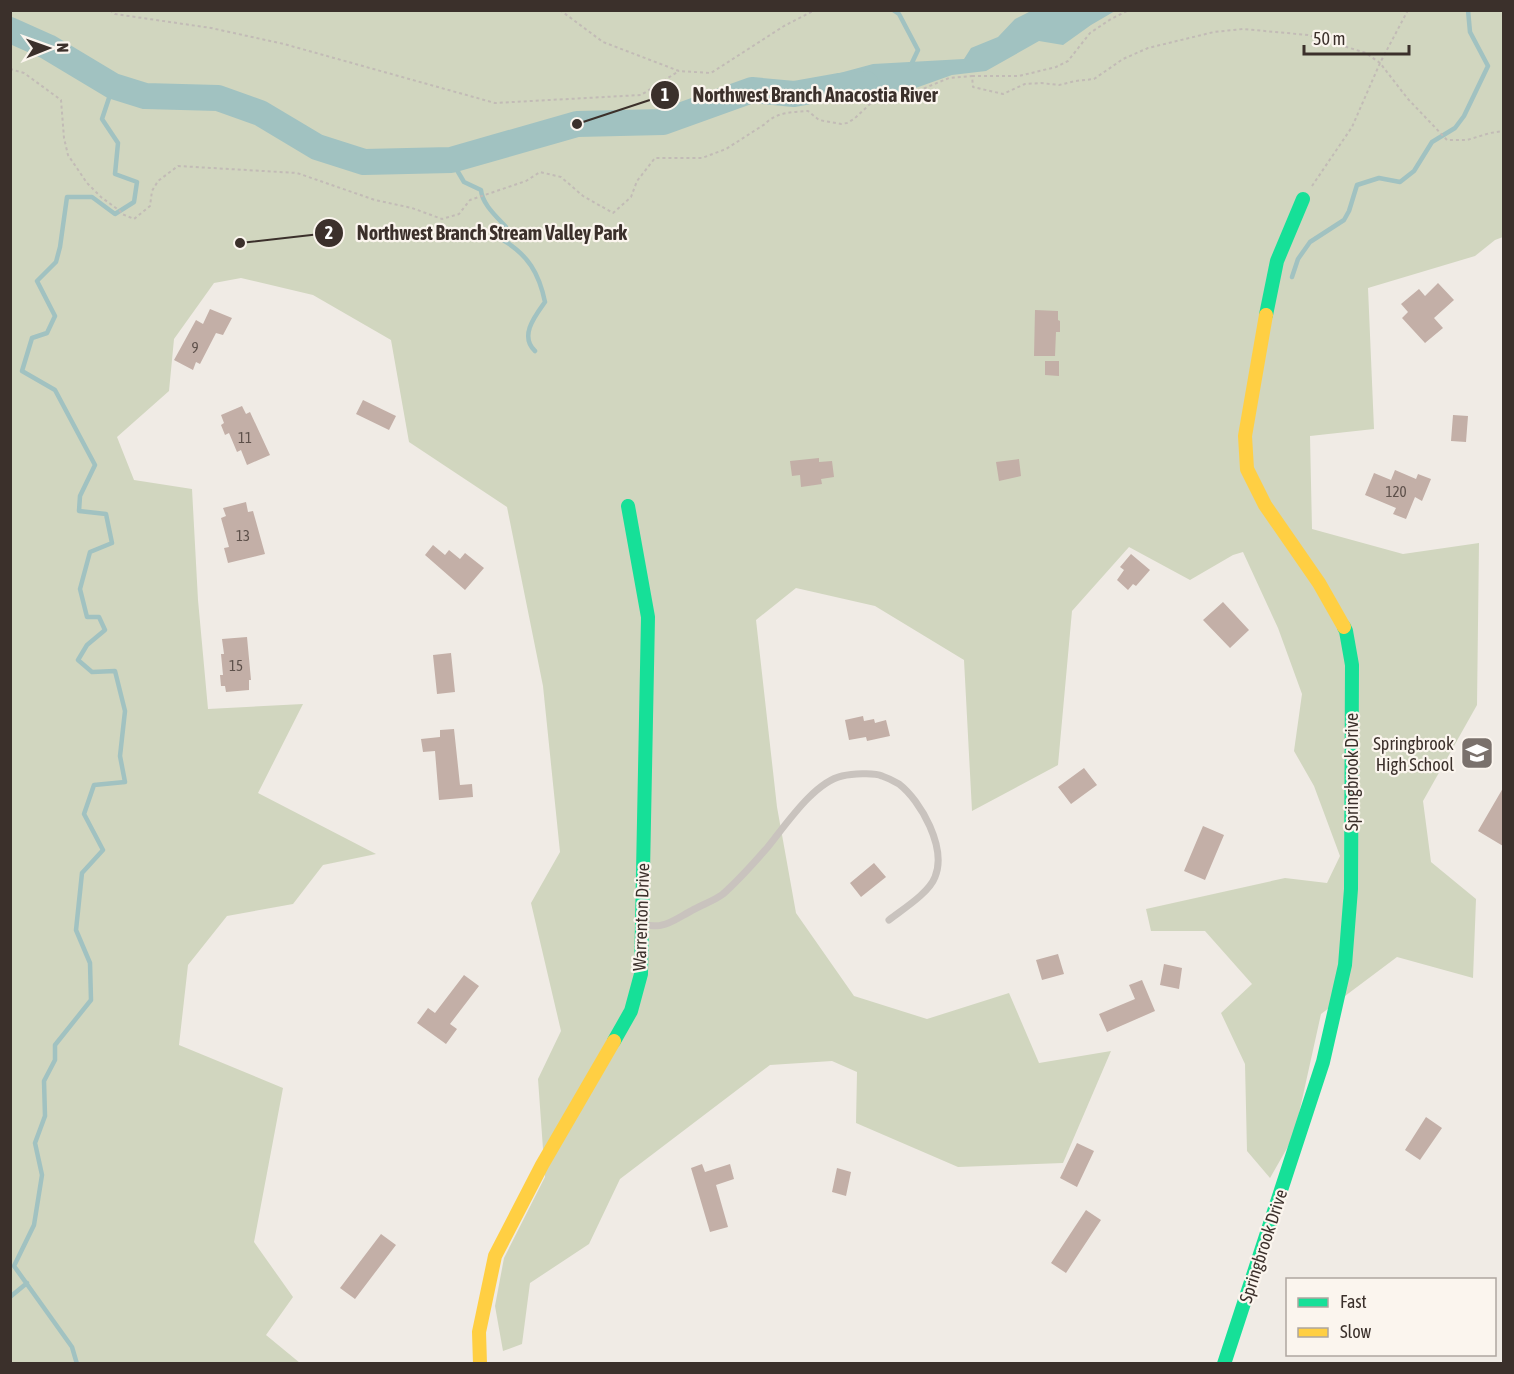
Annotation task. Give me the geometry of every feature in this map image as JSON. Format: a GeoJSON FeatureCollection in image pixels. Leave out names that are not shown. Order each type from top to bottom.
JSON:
{"type":"FeatureCollection","features":[{"type":"Feature","properties":{"kind":"street","name":"Springbrook Drive"},"geometry":{"type":"LineString","coordinates":[[1224,1364],[1323,1062],[1345,965],[1351,889],[1352,665],[1346,631],[1319,583],[1265,505],[1247,469],[1245,436],[1265,318],[1277,261],[1303,199]]}},
{"type":"Feature","properties":{"kind":"street","name":"Warrenton Drive"},"geometry":{"type":"LineString","coordinates":[[480,1364],[479,1332],[495,1256],[542,1165],[632,1011],[640,974],[648,617],[628,506]]}},
{"type":"Feature","properties":{"kind":"lane"},"geometry":{"type":"LineString","coordinates":[[642,925],[663,926],[721,895],[766,849],[806,800],[826,783],[840,776],[861,774],[880,774],[897,783],[909,794],[924,814],[938,853],[935,878],[920,896],[889,920]]}},
{"type":"Feature","properties":{"kind":"path"},"geometry":{"type":"LineString","coordinates":[[110,10],[115,14],[212,28],[284,44],[495,103],[641,95],[679,71]]}},
{"type":"Feature","properties":{"kind":"path"},"geometry":{"type":"LineString","coordinates":[[560,10],[603,42],[679,71],[711,73],[784,26],[815,10]]}},
{"type":"Feature","properties":{"kind":"path"},"geometry":{"type":"LineString","coordinates":[[10,69],[24,73],[61,100],[64,138],[68,155],[87,183],[101,197],[122,214],[134,219],[150,206],[152,191],[158,182],[178,166],[297,173],[375,200],[412,208],[442,219],[459,214],[470,200],[526,181],[540,172],[561,177],[583,196],[613,213],[631,197],[637,181],[655,158],[702,158],[726,149],[765,124],[770,118],[781,114],[808,111],[819,120],[847,123],[877,99],[896,93],[913,93],[950,78],[972,75],[1019,76],[1056,67],[1068,61],[1090,33],[1130,10]]}},
{"type":"Feature","properties":{"kind":"path"},"geometry":{"type":"LineString","coordinates":[[1303,199],[1352,126],[1380,63],[1408,10]]}},
{"type":"Feature","properties":{"kind":"path"},"geometry":{"type":"LineString","coordinates":[[972,75],[973,87],[1003,94],[1025,84],[1059,85],[1094,79],[1123,59],[1148,48],[1214,32],[1244,29],[1308,35],[1366,53],[1380,63],[1408,99],[1447,140],[1467,140],[1503,131]]}},
{"type":"Feature","properties":{"kind":"green space"},"geometry":{"type":"Polygon","coordinates":[[[10,11],[1503,11],[1503,237],[1495,240],[1475,256],[1368,288],[1374,429],[1310,436],[1312,529],[1403,554],[1479,543],[1477,705],[1423,801],[1431,862],[1476,899],[1473,978],[1397,957],[1321,1014],[1294,1136],[1270,1178],[1247,1151],[1245,1064],[1221,1013],[1252,984],[1205,931],[1151,931],[1146,909],[1285,878],[1327,883],[1340,856],[1314,786],[1294,751],[1302,694],[1278,628],[1243,552],[1233,555],[1190,580],[1129,547],[1072,611],[1058,765],[972,811],[964,660],[875,606],[796,588],[756,620],[777,807],[796,913],[854,996],[927,1019],[1009,993],[1039,1063],[1111,1051],[1063,1163],[958,1167],[856,1123],[857,1072],[832,1061],[770,1065],[620,1179],[589,1244],[530,1283],[522,1344],[503,1351],[495,1306],[504,1258],[545,1177],[538,1079],[561,1031],[531,903],[560,852],[543,686],[507,507],[409,442],[391,340],[313,295],[241,278],[214,283],[174,339],[169,391],[117,437],[134,480],[192,489],[198,600],[208,709],[303,704],[258,793],[376,854],[323,865],[293,904],[227,916],[188,965],[179,1045],[283,1088],[254,1242],[293,1297],[266,1335],[300,1363],[11,1363],[10,11]]]}},
{"type":"Feature","properties":{"kind":"water"},"geometry":{"type":"Polygon","coordinates":[[[1031,11],[1115,11],[1063,45],[1039,41],[986,71],[952,75],[910,90],[827,103],[836,74],[873,64],[964,59],[971,48],[998,37],[1015,19],[1031,11]]]}},
{"type":"Feature","properties":{"kind":"building"},"geometry":{"type":"Polygon","coordinates":[[[1438,283],[1454,300],[1434,318],[1443,328],[1425,343],[1402,318],[1408,312],[1401,304],[1419,289],[1425,296],[1438,283]]]}},
{"type":"Feature","properties":{"kind":"building"},"geometry":{"type":"Polygon","coordinates":[[[210,309],[232,318],[223,335],[216,333],[200,364],[196,362],[193,370],[174,360],[196,320],[203,324],[210,309]]]}},
{"type":"Feature","properties":{"kind":"building"},"geometry":{"type":"Polygon","coordinates":[[[1035,310],[1058,311],[1060,332],[1056,332],[1055,356],[1034,356],[1035,310]]]}},
{"type":"Feature","properties":{"kind":"building"},"geometry":{"type":"Polygon","coordinates":[[[1045,361],[1059,361],[1059,376],[1045,375],[1045,361]]]}},
{"type":"Feature","properties":{"kind":"building"},"geometry":{"type":"Polygon","coordinates":[[[363,400],[396,416],[389,430],[356,414],[363,400]]]}},
{"type":"Feature","properties":{"kind":"building"},"geometry":{"type":"Polygon","coordinates":[[[242,406],[246,414],[250,412],[270,455],[247,465],[241,450],[237,452],[229,433],[225,435],[221,425],[224,423],[221,415],[242,406]]]}},
{"type":"Feature","properties":{"kind":"building"},"geometry":{"type":"Polygon","coordinates":[[[1453,415],[1468,416],[1466,442],[1451,441],[1453,415]]]}},
{"type":"Feature","properties":{"kind":"building"},"geometry":{"type":"Polygon","coordinates":[[[819,458],[819,462],[832,461],[834,477],[821,479],[822,484],[801,487],[800,475],[792,476],[790,461],[819,458]]]}},
{"type":"Feature","properties":{"kind":"building"},"geometry":{"type":"Polygon","coordinates":[[[1019,459],[1021,476],[999,481],[996,462],[1019,459]]]}},
{"type":"Feature","properties":{"kind":"building"},"geometry":{"type":"Polygon","coordinates":[[[1395,470],[1416,479],[1418,474],[1431,479],[1422,501],[1415,497],[1406,519],[1393,514],[1396,508],[1365,495],[1374,473],[1391,480],[1395,470]]]}},
{"type":"Feature","properties":{"kind":"building"},"geometry":{"type":"Polygon","coordinates":[[[246,502],[248,512],[253,511],[265,554],[228,563],[224,548],[229,547],[221,518],[226,516],[223,508],[246,502]]]}},
{"type":"Feature","properties":{"kind":"building"},"geometry":{"type":"Polygon","coordinates":[[[433,545],[445,555],[449,550],[460,559],[465,553],[484,568],[465,590],[425,555],[433,545]]]}},
{"type":"Feature","properties":{"kind":"building"},"geometry":{"type":"Polygon","coordinates":[[[1131,554],[1150,570],[1136,586],[1133,584],[1128,590],[1117,580],[1124,570],[1120,567],[1131,554]]]}},
{"type":"Feature","properties":{"kind":"building"},"geometry":{"type":"Polygon","coordinates":[[[1223,602],[1249,630],[1230,648],[1203,620],[1223,602]]]}},
{"type":"Feature","properties":{"kind":"building"},"geometry":{"type":"Polygon","coordinates":[[[247,637],[251,680],[249,680],[249,690],[226,692],[225,686],[221,686],[220,675],[223,675],[222,639],[247,637]]]}},
{"type":"Feature","properties":{"kind":"building"},"geometry":{"type":"Polygon","coordinates":[[[451,653],[455,692],[437,694],[433,655],[451,653]]]}},
{"type":"Feature","properties":{"kind":"building"},"geometry":{"type":"Polygon","coordinates":[[[863,716],[864,721],[874,719],[875,723],[886,720],[890,736],[867,741],[866,737],[849,740],[845,720],[863,716]]]}},
{"type":"Feature","properties":{"kind":"building"},"geometry":{"type":"Polygon","coordinates":[[[454,729],[460,785],[472,784],[473,797],[439,800],[435,751],[423,752],[421,739],[440,737],[440,730],[454,729]]]}},
{"type":"Feature","properties":{"kind":"building"},"geometry":{"type":"Polygon","coordinates":[[[1084,768],[1097,785],[1071,804],[1058,787],[1084,768]]]}},
{"type":"Feature","properties":{"kind":"building","name":"Springbrook High School"},"geometry":{"type":"Polygon","coordinates":[[[1503,788],[1503,846],[1478,831],[1503,788]]]}},
{"type":"Feature","properties":{"kind":"building"},"geometry":{"type":"Polygon","coordinates":[[[1203,826],[1224,835],[1205,880],[1184,871],[1203,826]]]}},
{"type":"Feature","properties":{"kind":"building"},"geometry":{"type":"Polygon","coordinates":[[[874,863],[886,877],[861,897],[850,883],[874,863]]]}},
{"type":"Feature","properties":{"kind":"building"},"geometry":{"type":"Polygon","coordinates":[[[1058,954],[1064,974],[1042,980],[1036,960],[1058,954]]]}},
{"type":"Feature","properties":{"kind":"building"},"geometry":{"type":"Polygon","coordinates":[[[1164,964],[1182,968],[1179,989],[1160,985],[1164,964]]]}},
{"type":"Feature","properties":{"kind":"building"},"geometry":{"type":"Polygon","coordinates":[[[464,975],[479,986],[450,1024],[457,1029],[446,1044],[417,1023],[428,1008],[435,1013],[464,975]]]}},
{"type":"Feature","properties":{"kind":"building"},"geometry":{"type":"Polygon","coordinates":[[[1142,980],[1155,1011],[1107,1032],[1099,1014],[1135,999],[1129,985],[1142,980]]]}},
{"type":"Feature","properties":{"kind":"building"},"geometry":{"type":"Polygon","coordinates":[[[1426,1117],[1442,1128],[1420,1160],[1405,1150],[1426,1117]]]}},
{"type":"Feature","properties":{"kind":"building"},"geometry":{"type":"Polygon","coordinates":[[[1077,1143],[1094,1151],[1077,1187],[1060,1178],[1077,1143]]]}},
{"type":"Feature","properties":{"kind":"building"},"geometry":{"type":"Polygon","coordinates":[[[702,1164],[705,1172],[730,1164],[734,1179],[716,1185],[728,1227],[710,1232],[691,1168],[702,1164]]]}},
{"type":"Feature","properties":{"kind":"building"},"geometry":{"type":"Polygon","coordinates":[[[837,1168],[851,1172],[846,1196],[832,1192],[837,1168]]]}},
{"type":"Feature","properties":{"kind":"building"},"geometry":{"type":"Polygon","coordinates":[[[1086,1210],[1101,1220],[1066,1273],[1051,1263],[1086,1210]]]}},
{"type":"Feature","properties":{"kind":"building"},"geometry":{"type":"Polygon","coordinates":[[[381,1234],[396,1245],[355,1299],[340,1288],[381,1234]]]}},
{"type":"Feature","properties":{"kind":"waterway"},"geometry":{"type":"LineString","coordinates":[[893,10],[899,14],[918,50],[910,67]]}},
{"type":"Feature","properties":{"kind":"waterway"},"geometry":{"type":"LineString","coordinates":[[1292,277],[1298,259],[1310,242],[1344,220],[1357,185],[1379,178],[1400,182],[1414,171],[1432,142],[1455,128],[1464,116],[1488,66],[1470,32],[1468,10]]}},
{"type":"Feature","properties":{"kind":"waterway"},"geometry":{"type":"LineString","coordinates":[[10,30],[48,47],[113,86],[145,96],[218,98],[260,113],[317,147],[364,162],[451,160],[577,124],[663,122],[752,90],[794,94],[866,84]]}},
{"type":"Feature","properties":{"kind":"waterway"},"geometry":{"type":"LineString","coordinates":[[77,1364],[72,1347],[14,1266],[34,1225],[42,1175],[35,1143],[45,1116],[44,1081],[55,1060],[55,1045],[91,1000],[90,963],[76,930],[82,873],[103,850],[84,814],[94,785],[125,782],[120,756],[125,711],[115,671],[92,672],[78,660],[87,645],[105,630],[99,617],[87,617],[80,589],[90,552],[112,543],[106,514],[79,511],[80,496],[95,465],[55,390],[22,371],[32,338],[47,333],[55,316],[37,281],[56,262],[67,197],[92,197],[115,214],[134,202],[137,182],[115,174],[118,143],[102,119],[113,86]]}},
{"type":"Feature","properties":{"kind":"waterway"},"geometry":{"type":"LineString","coordinates":[[451,160],[464,182],[481,190],[487,205],[506,227],[503,240],[526,259],[536,274],[545,302],[533,320],[528,333],[530,345],[535,351]]}},
{"type":"Feature","properties":{"kind":"waterway"},"geometry":{"type":"LineString","coordinates":[[10,1297],[27,1283]]}},
{"type":"Feature","properties":{"kind":"traffic: fast"},"geometry":{"type":"LineString","coordinates":[[1266,315],[1277,261],[1303,199]]}},
{"type":"Feature","properties":{"kind":"traffic: fast"},"geometry":{"type":"LineString","coordinates":[[614,1041],[631,1011],[641,974],[648,617],[628,506]]}},
{"type":"Feature","properties":{"kind":"traffic: fast"},"geometry":{"type":"LineString","coordinates":[[1224,1364],[1323,1062],[1345,965],[1351,889],[1352,665],[1344,627]]}},
{"type":"Feature","properties":{"kind":"traffic: slow"},"geometry":{"type":"LineString","coordinates":[[1266,315],[1245,436],[1247,469],[1265,505],[1319,583],[1344,627]]}},
{"type":"Feature","properties":{"kind":"traffic: slow"},"geometry":{"type":"LineString","coordinates":[[480,1364],[479,1332],[495,1256],[542,1165],[614,1041]]}},
{"type":"Feature","properties":{"kind":"place","name":"Northwest Branch Anacostia River"},"geometry":{"type":"Point","coordinates":[577,124]}},
{"type":"Feature","properties":{"kind":"place","name":"Northwest Branch Stream Valley Park"},"geometry":{"type":"Point","coordinates":[240,243]}},
{"type":"Feature","properties":{"kind":"place","name":"Springbrook High School"},"geometry":{"type":"Point","coordinates":[1477,753]}}]}
